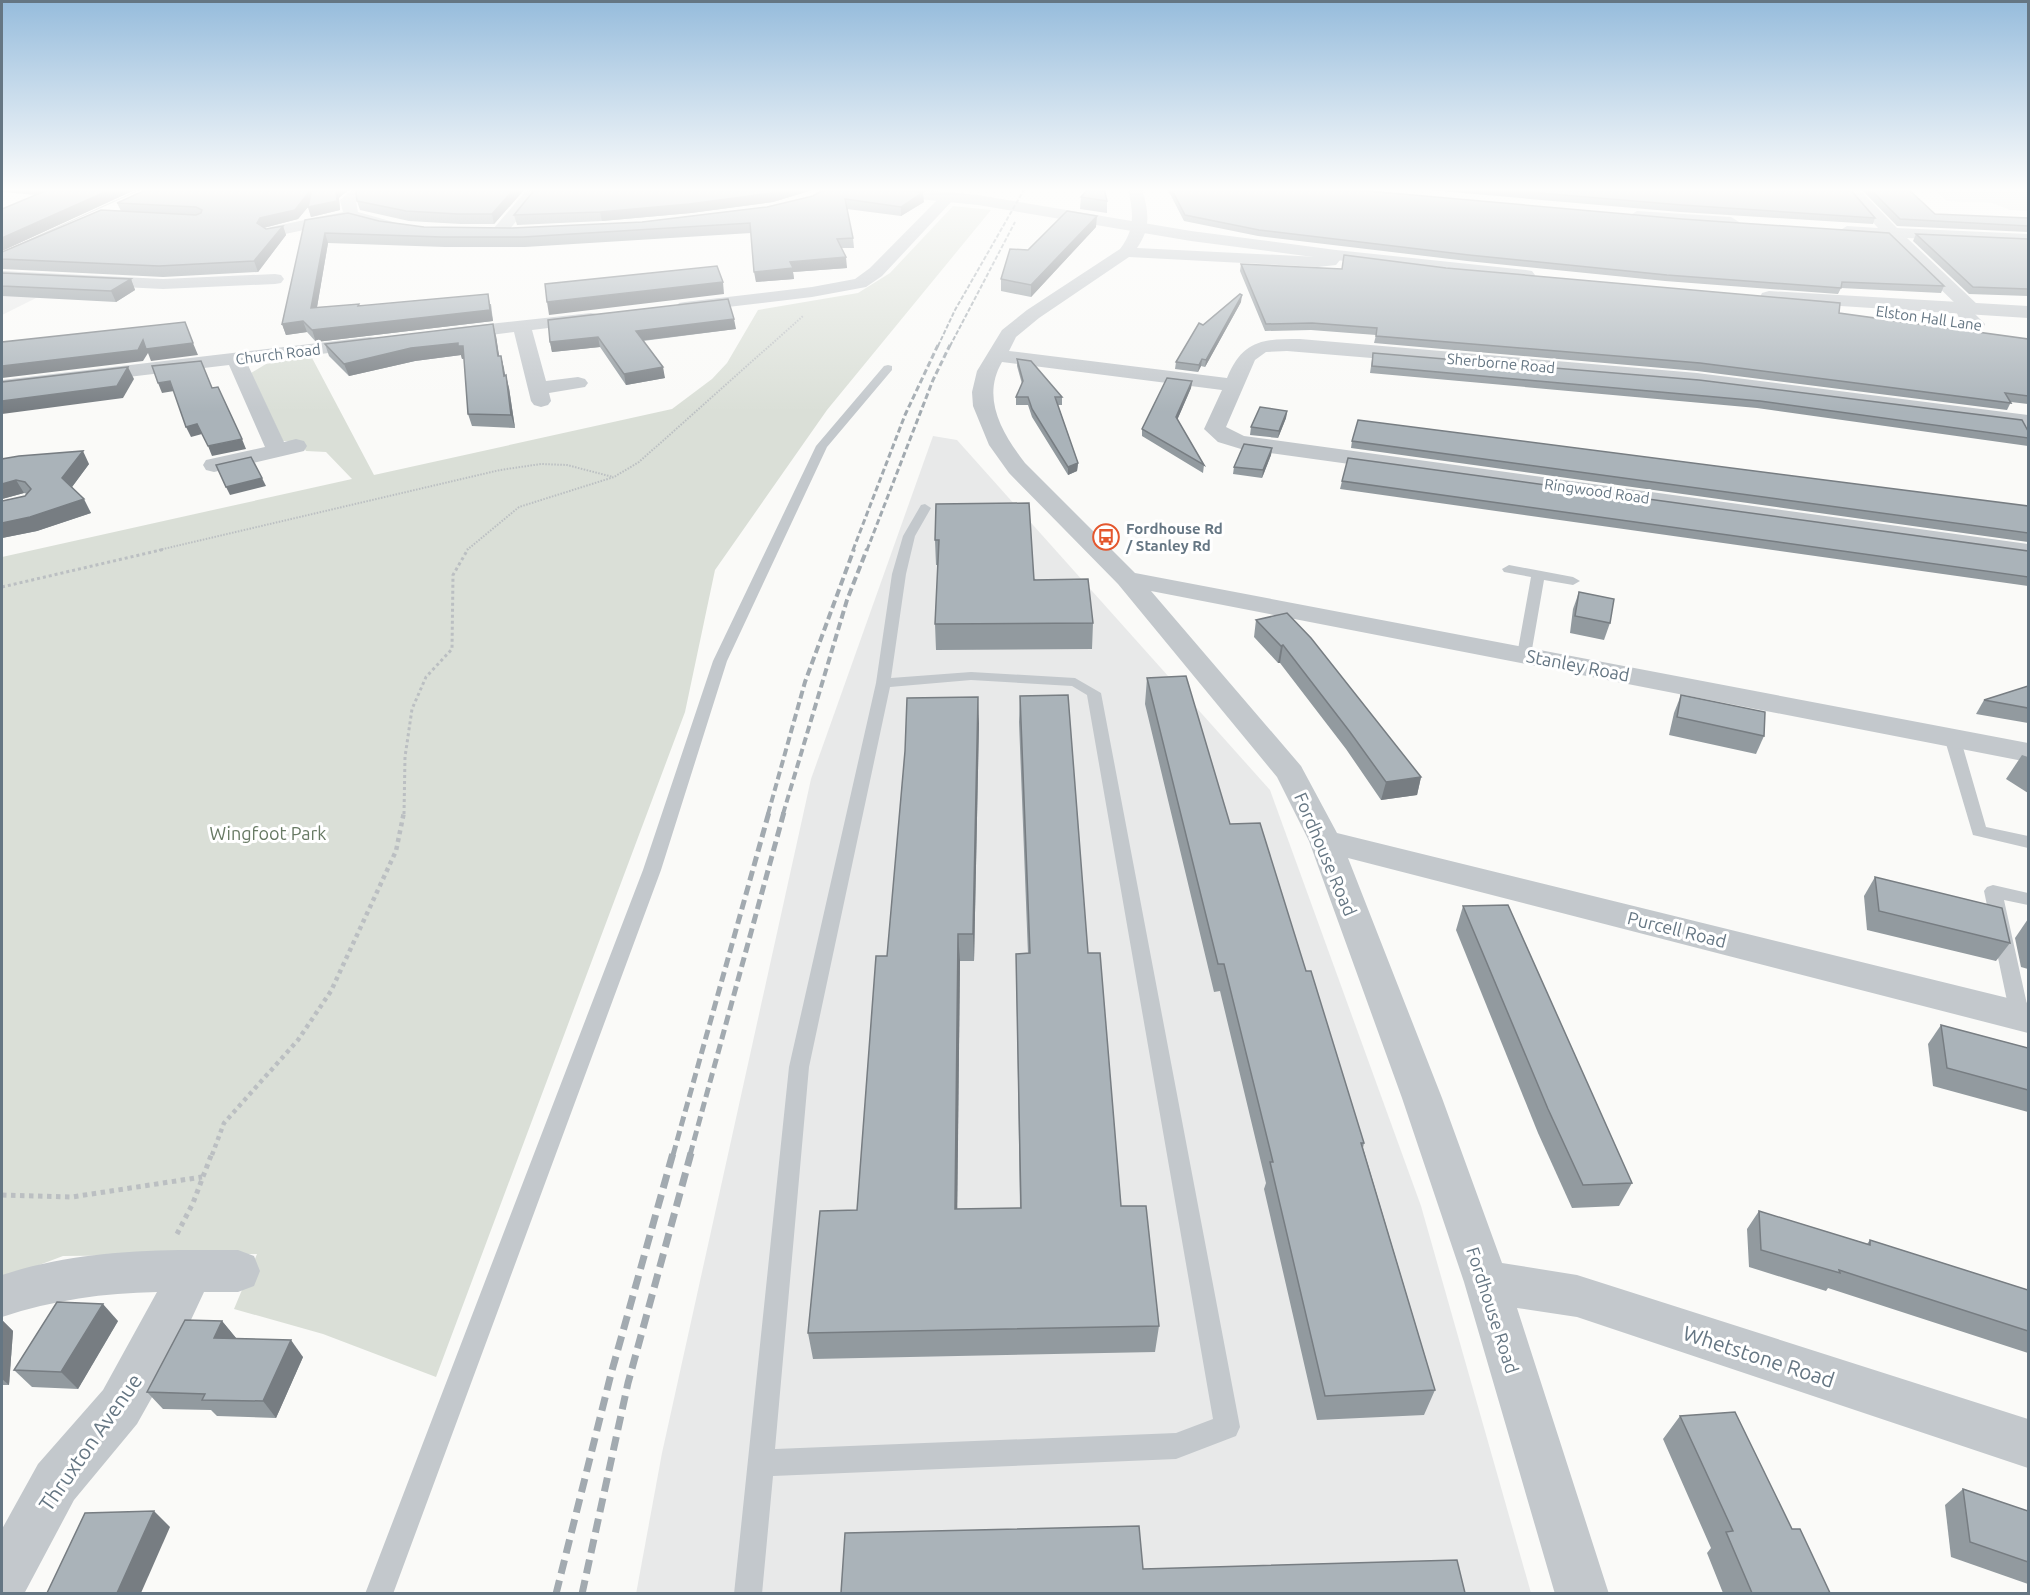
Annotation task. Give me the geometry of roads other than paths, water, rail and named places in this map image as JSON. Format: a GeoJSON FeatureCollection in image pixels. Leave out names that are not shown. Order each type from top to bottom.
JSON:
{"type":"FeatureCollection","features":[{"type":"Feature","properties":{"kind":"street"},"geometry":{"type":"LineString","coordinates":[[672,309],[830,290],[860,284],[884,262]]}},
{"type":"Feature","properties":{"kind":"street","name":"Fordhouse Road"},"geometry":{"type":"LineString","coordinates":[[1103,262],[1009,334],[987,371],[982,392],[983,406],[1000,445],[1017,468],[1127,579],[1290,773],[1325,841],[1422,1098],[1486,1282],[1582,1593]]}},
{"type":"Feature","properties":{"kind":"street"},"geometry":{"type":"LineString","coordinates":[[1406,262],[1543,277]]}},
{"type":"Feature","properties":{"kind":"street"},"geometry":{"type":"LineString","coordinates":[[1921,262],[1974,316]]}},
{"type":"Feature","properties":{"kind":"street"},"geometry":{"type":"LineString","coordinates":[[2,276],[163,284],[275,279]]}},
{"type":"Feature","properties":{"kind":"street","name":"Elston Hall Lane"},"geometry":{"type":"LineString","coordinates":[[1751,296],[1974,316],[2028,312]]}},
{"type":"Feature","properties":{"kind":"street"},"geometry":{"type":"LineString","coordinates":[[439,335],[614,315]]}},
{"type":"Feature","properties":{"kind":"street","name":"Elston Hall Lane"},"geometry":{"type":"LineString","coordinates":[[1974,316],[2008,330]]}},
{"type":"Feature","properties":{"kind":"street"},"geometry":{"type":"LineString","coordinates":[[522,326],[540,395],[578,383]]}},
{"type":"Feature","properties":{"kind":"street","name":"Church Road"},"geometry":{"type":"LineString","coordinates":[[2,386],[392,341]]}},
{"type":"Feature","properties":{"kind":"street","name":"Sherborne Road"},"geometry":{"type":"LineString","coordinates":[[1234,385],[1248,355],[1256,350],[1266,347],[1300,345],[1750,385],[2028,421]]}},
{"type":"Feature","properties":{"kind":"street"},"geometry":{"type":"LineString","coordinates":[[995,355],[1234,385]]}},
{"type":"Feature","properties":{"kind":"street"},"geometry":{"type":"LineString","coordinates":[[214,465],[286,448],[236,360]]}},
{"type":"Feature","properties":{"kind":"street","name":"Ringwood Road"},"geometry":{"type":"LineString","coordinates":[[1234,385],[1215,429],[1226,437],[1241,442],[2028,551]]}},
{"type":"Feature","properties":{"kind":"street","name":"Stanley Road"},"geometry":{"type":"LineString","coordinates":[[1127,579],[2028,752]]}},
{"type":"Feature","properties":{"kind":"street","name":"Purcell Road"},"geometry":{"type":"LineString","coordinates":[[1325,841],[2024,1016]]}},
{"type":"Feature","properties":{"kind":"street"},"geometry":{"type":"LineString","coordinates":[[2,1296],[20,1289],[106,1273],[238,1271]]}},
{"type":"Feature","properties":{"kind":"street","name":"Thruxton Avenue"},"geometry":{"type":"LineString","coordinates":[[2,1580],[56,1482],[120,1407],[152,1351],[174,1272]]}},
{"type":"Feature","properties":{"kind":"street","name":"Whetstone Road"},"geometry":{"type":"LineString","coordinates":[[1486,1282],[1577,1296],[2028,1444]]}},
{"type":"Feature","properties":{"kind":"lane"},"geometry":{"type":"LineString","coordinates":[[379,1593],[652,870],[720,661],[822,446],[888,368]]}},
{"type":"Feature","properties":{"kind":"lane"},"geometry":{"type":"LineString","coordinates":[[748,1593],[799,1066],[883,683],[899,574],[909,536],[925,508]]}},
{"type":"Feature","properties":{"kind":"lane"},"geometry":{"type":"LineString","coordinates":[[1509,568],[1573,581]]}},
{"type":"Feature","properties":{"kind":"lane"},"geometry":{"type":"LineString","coordinates":[[1524,655],[1538,575]]}},
{"type":"Feature","properties":{"kind":"lane"},"geometry":{"type":"LineString","coordinates":[[761,1463],[1176,1446],[1227,1427],[1094,693],[1075,682],[971,676],[883,683]]}},
{"type":"Feature","properties":{"kind":"lane"},"geometry":{"type":"LineString","coordinates":[[1952,737],[1979,831],[2028,842]]}},
{"type":"Feature","properties":{"kind":"lane"},"geometry":{"type":"LineString","coordinates":[[2024,1016],[1993,891],[2028,899]]}},
{"type":"Feature","properties":{"kind":"railway"},"geometry":{"type":"LineString","coordinates":[[938,346],[955,310],[982,262]]}},
{"type":"Feature","properties":{"kind":"railway"},"geometry":{"type":"LineString","coordinates":[[950,346],[994,262]]}},
{"type":"Feature","properties":{"kind":"railway"},"geometry":{"type":"LineString","coordinates":[[853,550],[905,415],[938,345]]}},
{"type":"Feature","properties":{"kind":"railway"},"geometry":{"type":"LineString","coordinates":[[867,550],[933,380],[950,345]]}},
{"type":"Feature","properties":{"kind":"railway"},"geometry":{"type":"LineString","coordinates":[[768,814],[805,682],[854,549]]}},
{"type":"Feature","properties":{"kind":"railway"},"geometry":{"type":"LineString","coordinates":[[783,814],[847,600],[867,549]]}},
{"type":"Feature","properties":{"kind":"railway"},"geometry":{"type":"LineString","coordinates":[[673,1155],[769,812]]}},
{"type":"Feature","properties":{"kind":"railway"},"geometry":{"type":"LineString","coordinates":[[690,1155],[784,812]]}},
{"type":"Feature","properties":{"kind":"railway"},"geometry":{"type":"LineString","coordinates":[[556,1594],[611,1374],[673,1153]]}},
{"type":"Feature","properties":{"kind":"railway"},"geometry":{"type":"LineString","coordinates":[[582,1594],[628,1383],[691,1153]]}},
{"type":"Feature","properties":{"kind":"place","name":"Fordhouse Rd / Stanley Rd"},"geometry":{"type":"Point","coordinates":[1106,537]}},
{"type":"Feature","properties":{"kind":"park label","name":"Wingfoot Park"},"geometry":{"type":"Point","coordinates":[268,833]}}]}
